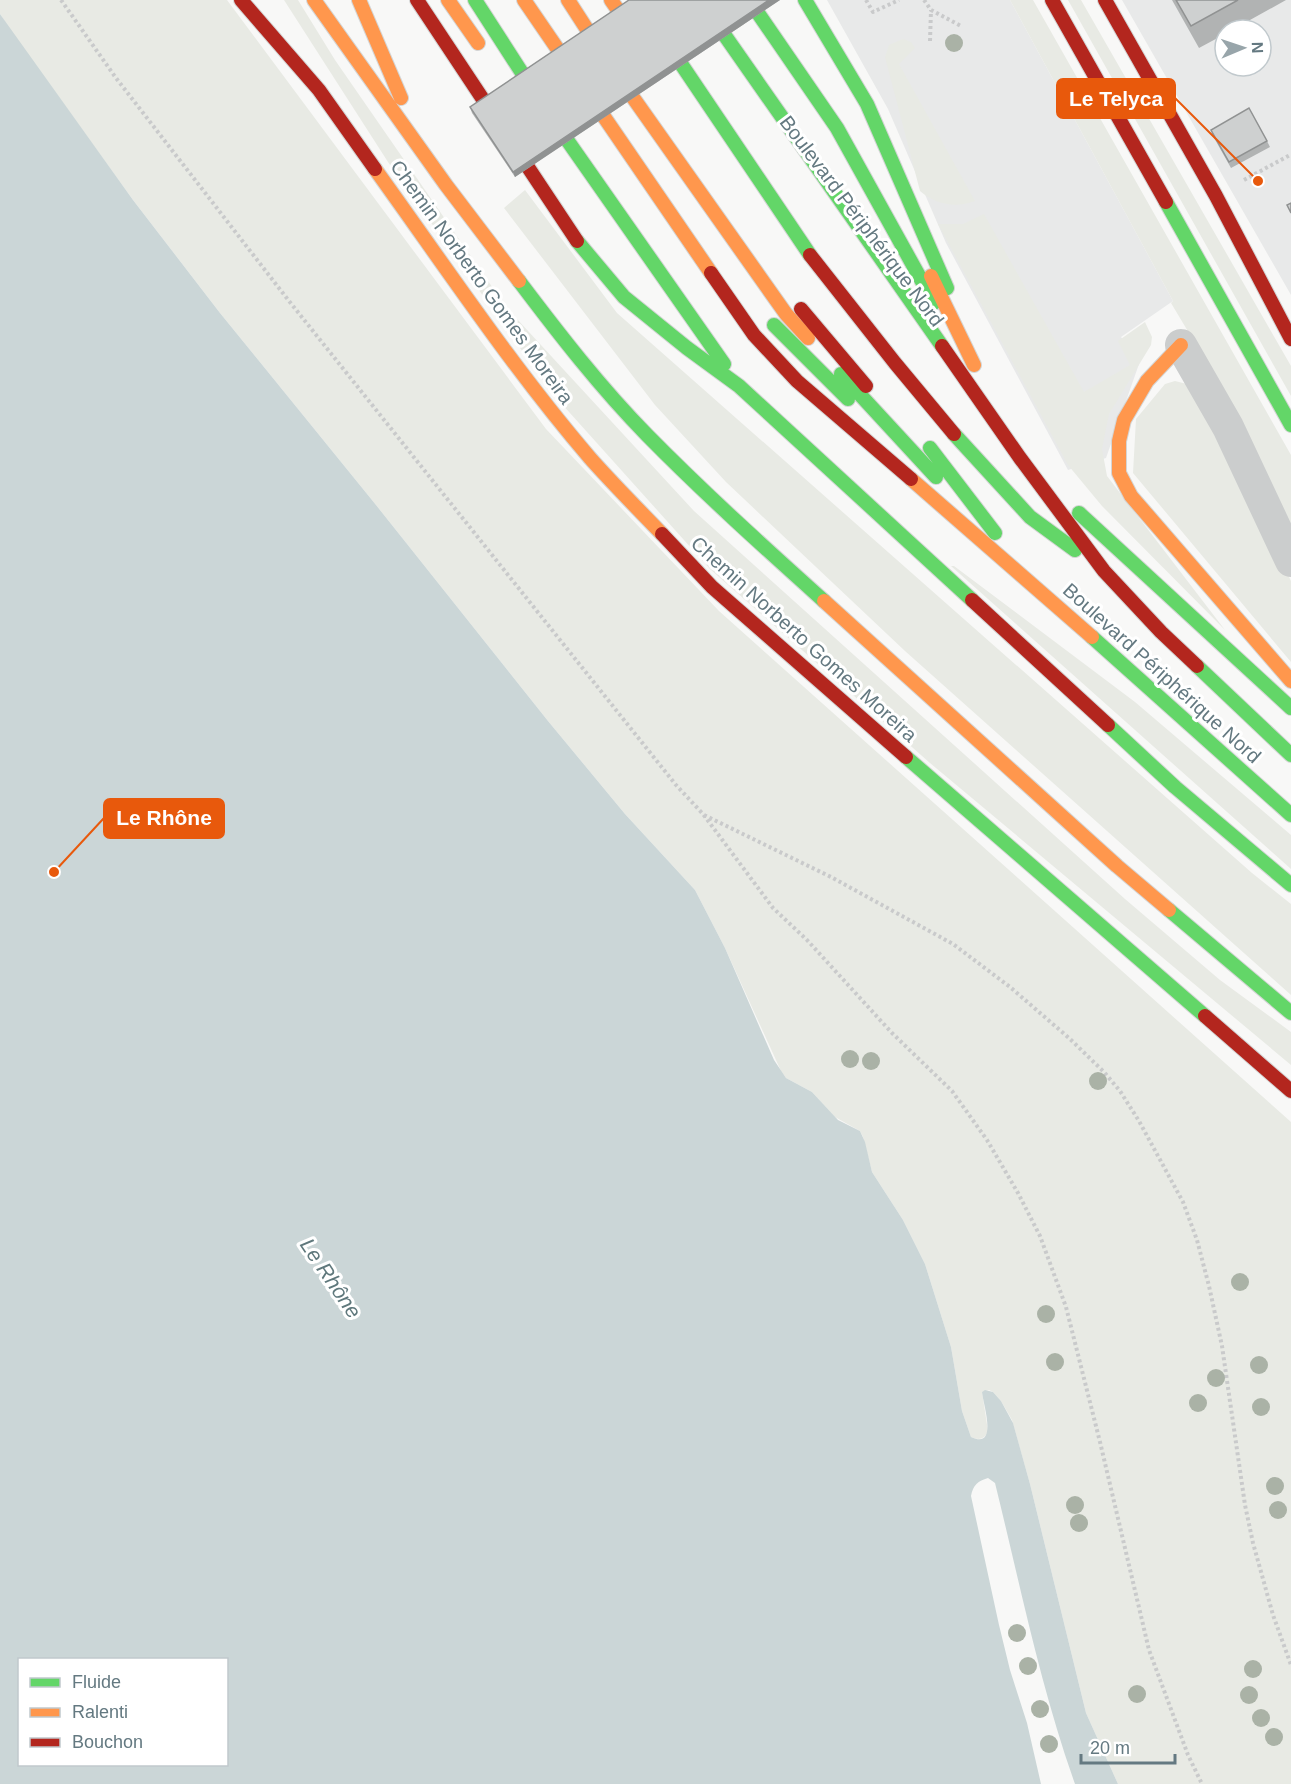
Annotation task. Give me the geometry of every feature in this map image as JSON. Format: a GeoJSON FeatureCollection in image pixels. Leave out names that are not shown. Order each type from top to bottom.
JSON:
{"type":"FeatureCollection","features":[{"type":"Feature","properties":{"kind":"main road"},"geometry":{"type":"LineString","coordinates":[[241,0],[319,90]]}},
{"type":"Feature","properties":{"kind":"main road"},"geometry":{"type":"LineString","coordinates":[[314,0],[446,185],[570,348],[646,434],[755,539],[1117,866],[1291,1012]]}},
{"type":"Feature","properties":{"kind":"main road"},"geometry":{"type":"LineString","coordinates":[[359,0],[396,88],[446,185]]}},
{"type":"Feature","properties":{"kind":"main road"},"geometry":{"type":"LineString","coordinates":[[417,0],[574,238],[624,297],[687,348],[818,439]]}},
{"type":"Feature","properties":{"kind":"main road"},"geometry":{"type":"LineString","coordinates":[[448,0],[488,59]]}},
{"type":"Feature","properties":{"kind":"main road"},"geometry":{"type":"LineString","coordinates":[[475,0],[544,107],[739,386],[1175,787],[1291,885]]}},
{"type":"Feature","properties":{"kind":"main road"},"geometry":{"type":"LineString","coordinates":[[524,0],[754,335],[797,381],[1034,585]]}},
{"type":"Feature","properties":{"kind":"main road"},"geometry":{"type":"LineString","coordinates":[[568,0],[610,65],[786,314],[1034,585]]}},
{"type":"Feature","properties":{"kind":"main road"},"geometry":{"type":"LineString","coordinates":[[611,0],[648,54]]}},
{"type":"Feature","properties":{"kind":"main road"},"geometry":{"type":"LineString","coordinates":[[638,0],[813,260],[895,363],[1030,518],[1104,571]]}},
{"type":"Feature","properties":{"kind":"main road","name":"Boulevard Périphérique Nord"},"geometry":{"type":"LineString","coordinates":[[700,0],[1020,458]]}},
{"type":"Feature","properties":{"kind":"main road"},"geometry":{"type":"LineString","coordinates":[[749,0],[837,129],[1020,458],[1291,708]]}},
{"type":"Feature","properties":{"kind":"main road","name":"Boulevard Périphérique Nord"},"geometry":{"type":"LineString","coordinates":[[805,0],[867,104],[982,372]]}},
{"type":"Feature","properties":{"kind":"main road"},"geometry":{"type":"LineString","coordinates":[[1052,0],[1291,425]]}},
{"type":"Feature","properties":{"kind":"main road"},"geometry":{"type":"LineString","coordinates":[[1105,0],[1216,196],[1291,339]]}},
{"type":"Feature","properties":{"kind":"main road"},"geometry":{"type":"LineString","coordinates":[[286,30],[319,90]]}},
{"type":"Feature","properties":{"kind":"main road","name":"Chemin Norberto Gomes Moreira"},"geometry":{"type":"LineString","coordinates":[[319,90],[496,338],[555,415],[591,459],[712,587],[794,661],[1291,1091]]}},
{"type":"Feature","properties":{"kind":"main road"},"geometry":{"type":"LineString","coordinates":[[753,146],[764,186]]}},
{"type":"Feature","properties":{"kind":"main road","name":"Boulevard Périphérique Nord"},"geometry":{"type":"LineString","coordinates":[[889,190],[1020,458]]}},
{"type":"Feature","properties":{"kind":"main road","name":"Boulevard Périphérique Nord"},"geometry":{"type":"LineString","coordinates":[[869,215],[1020,458]]}},
{"type":"Feature","properties":{"kind":"main road","name":"Boulevard Périphérique Nord"},"geometry":{"type":"LineString","coordinates":[[858,250],[1020,458],[1104,571],[1161,632],[1291,755]]}},
{"type":"Feature","properties":{"kind":"main road"},"geometry":{"type":"LineString","coordinates":[[795,300],[1034,585]]}},
{"type":"Feature","properties":{"kind":"main road"},"geometry":{"type":"LineString","coordinates":[[660,310],[687,348]]}},
{"type":"Feature","properties":{"kind":"main road"},"geometry":{"type":"LineString","coordinates":[[764,313],[771,323],[1034,585]]}},
{"type":"Feature","properties":{"kind":"main road"},"geometry":{"type":"LineString","coordinates":[[1181,345],[1147,381],[1124,420],[1119,441],[1119,473],[1131,496],[1291,681]]}},
{"type":"Feature","properties":{"kind":"main road","name":"Boulevard Périphérique Nord"},"geometry":{"type":"LineString","coordinates":[[992,393],[1020,458]]}},
{"type":"Feature","properties":{"kind":"main road"},"geometry":{"type":"LineString","coordinates":[[920,435],[1034,585]]}},
{"type":"Feature","properties":{"kind":"main road"},"geometry":{"type":"LineString","coordinates":[[853,448],[1034,585]]}},
{"type":"Feature","properties":{"kind":"main road"},"geometry":{"type":"LineString","coordinates":[[936,518],[1034,585]]}},
{"type":"Feature","properties":{"kind":"main road","name":"Boulevard Périphérique Nord"},"geometry":{"type":"LineString","coordinates":[[1034,585],[1291,815]]}},
{"type":"Feature","properties":{"kind":"street"},"geometry":{"type":"LineString","coordinates":[[1181,345],[1227,427],[1291,561]]}},
{"type":"Feature","properties":{"kind":"path"},"geometry":{"type":"LineString","coordinates":[[61,0],[116,78],[296,310],[668,776],[703,814],[773,908],[807,940],[892,1033],[952,1091],[987,1140],[1040,1236],[1066,1307],[1149,1650],[1188,1755],[1202,1784]]}},
{"type":"Feature","properties":{"kind":"path"},"geometry":{"type":"LineString","coordinates":[[866,0],[873,12],[899,0]]}},
{"type":"Feature","properties":{"kind":"path"},"geometry":{"type":"LineString","coordinates":[[924,0],[931,10],[961,26]]}},
{"type":"Feature","properties":{"kind":"path"},"geometry":{"type":"LineString","coordinates":[[930,41],[931,10]]}},
{"type":"Feature","properties":{"kind":"path"},"geometry":{"type":"LineString","coordinates":[[1216,196],[1290,155]]}},
{"type":"Feature","properties":{"kind":"path"},"geometry":{"type":"LineString","coordinates":[[703,814],[831,877],[953,944],[1010,987],[1069,1038],[1120,1091],[1183,1202],[1197,1240],[1222,1346],[1245,1505],[1253,1543],[1273,1615],[1291,1665]]}},
{"type":"Feature","properties":{"kind":"shaded area"},"geometry":{"type":"Polygon","coordinates":[[[0,0],[227,0],[546,429],[719,611],[1291,1122],[1291,1784],[1118,1784],[1086,1713],[1012,1420],[993,1392],[989,1390],[982,1392],[988,1431],[981,1438],[971,1437],[962,1411],[951,1347],[925,1264],[903,1220],[872,1172],[860,1131],[835,1117],[812,1092],[786,1078],[695,890],[625,814],[548,721],[220,313],[133,200],[13,34],[0,14],[0,0]]]}},
{"type":"Feature","properties":{"kind":"shaded area"},"geometry":{"type":"Polygon","coordinates":[[[284,0],[298,0],[335,60],[506,307],[694,511],[1125,899],[1220,980],[1291,1032],[1291,1065],[930,763],[710,569],[552,393],[388,162],[284,0]]]}},
{"type":"Feature","properties":{"kind":"shaded area"},"geometry":{"type":"Polygon","coordinates":[[[827,0],[1010,0],[1173,301],[1121,337],[1139,364],[1106,458],[1068,470],[946,243],[888,109],[827,0]]]}},
{"type":"Feature","properties":{"kind":"shaded area"},"geometry":{"type":"Polygon","coordinates":[[[1010,0],[1033,0],[1291,455],[1291,534],[1241,420],[1171,303],[1173,301],[1010,0]]]}},
{"type":"Feature","properties":{"kind":"shaded area"},"geometry":{"type":"Polygon","coordinates":[[[1068,0],[1081,0],[1291,366],[1291,396],[1068,0]]]}},
{"type":"Feature","properties":{"kind":"shaded area"},"geometry":{"type":"Polygon","coordinates":[[[1122,0],[1291,0],[1291,295],[1122,0]]]}},
{"type":"Feature","properties":{"kind":"shaded area"},"geometry":{"type":"Polygon","coordinates":[[[903,39],[911,42],[915,48],[899,64],[975,201],[946,204],[920,191],[885,57],[889,45],[903,39]]]}},
{"type":"Feature","properties":{"kind":"shaded area"},"geometry":{"type":"Polygon","coordinates":[[[525,190],[617,313],[1252,873],[1291,904],[1291,995],[905,651],[726,482],[655,405],[504,208],[525,190]]]}},
{"type":"Feature","properties":{"kind":"shaded area"},"geometry":{"type":"Polygon","coordinates":[[[984,214],[1084,392],[1130,365],[1118,341],[1145,322],[1152,337],[1151,345],[1109,414],[1102,449],[1107,476],[1225,630],[1102,506],[1068,465],[938,224],[963,224],[984,214]]]}},
{"type":"Feature","properties":{"kind":"shaded area"},"geometry":{"type":"Polygon","coordinates":[[[1175,381],[1187,384],[1231,458],[1291,581],[1291,662],[1133,473],[1136,419],[1165,384],[1175,381]]]}},
{"type":"Feature","properties":{"kind":"shaded area"},"geometry":{"type":"Polygon","coordinates":[[[951,566],[1135,702],[1291,835],[1291,869],[951,566]]]}},
{"type":"Feature","properties":{"kind":"water"},"geometry":{"type":"Polygon","coordinates":[[[0,14],[133,200],[220,313],[548,721],[625,814],[695,890],[725,948],[774,1060],[786,1078],[812,1092],[838,1120],[860,1131],[872,1172],[903,1220],[925,1264],[951,1347],[962,1411],[971,1437],[980,1439],[985,1437],[987,1432],[982,1392],[985,1390],[993,1392],[1001,1401],[1013,1423],[1086,1713],[1118,1784],[1075,1784],[1051,1710],[995,1483],[988,1478],[976,1484],[971,1496],[999,1625],[1027,1723],[1041,1784],[0,1784],[0,14]]]}},
{"type":"Feature","properties":{"kind":"building"},"geometry":{"type":"Polygon","coordinates":[[[629,0],[769,0],[513,172],[470,107],[629,0]]]}},
{"type":"Feature","properties":{"kind":"building"},"geometry":{"type":"Polygon","coordinates":[[[1176,0],[1238,0],[1191,26],[1176,0]]]}},
{"type":"Feature","properties":{"kind":"building"},"geometry":{"type":"Polygon","coordinates":[[[1249,108],[1267,141],[1229,162],[1211,130],[1249,108]]]}},
{"type":"Feature","properties":{"kind":"traffic: fast"},"geometry":{"type":"LineString","coordinates":[[475,0],[544,107],[724,364]]}},
{"type":"Feature","properties":{"kind":"traffic: fast"},"geometry":{"type":"LineString","coordinates":[[638,0],[810,255]]}},
{"type":"Feature","properties":{"kind":"traffic: fast"},"geometry":{"type":"LineString","coordinates":[[700,0],[942,346]]}},
{"type":"Feature","properties":{"kind":"traffic: fast"},"geometry":{"type":"LineString","coordinates":[[749,0],[837,128],[934,303]]}},
{"type":"Feature","properties":{"kind":"traffic: fast"},"geometry":{"type":"LineString","coordinates":[[805,0],[867,104],[947,288]]}},
{"type":"Feature","properties":{"kind":"traffic: fast"},"geometry":{"type":"LineString","coordinates":[[1166,202],[1291,425]]}},
{"type":"Feature","properties":{"kind":"traffic: fast"},"geometry":{"type":"LineString","coordinates":[[577,241],[624,297],[739,386],[972,600]]}},
{"type":"Feature","properties":{"kind":"traffic: fast"},"geometry":{"type":"LineString","coordinates":[[519,281],[596,379],[647,435],[712,499],[824,601]]}},
{"type":"Feature","properties":{"kind":"traffic: fast"},"geometry":{"type":"LineString","coordinates":[[774,325],[848,399]]}},
{"type":"Feature","properties":{"kind":"traffic: fast"},"geometry":{"type":"LineString","coordinates":[[841,374],[936,477]]}},
{"type":"Feature","properties":{"kind":"traffic: fast"},"geometry":{"type":"LineString","coordinates":[[954,434],[1030,517],[1075,550]]}},
{"type":"Feature","properties":{"kind":"traffic: fast"},"geometry":{"type":"LineString","coordinates":[[930,448],[995,533]]}},
{"type":"Feature","properties":{"kind":"traffic: fast"},"geometry":{"type":"LineString","coordinates":[[1079,513],[1291,708]]}},
{"type":"Feature","properties":{"kind":"traffic: fast"},"geometry":{"type":"LineString","coordinates":[[1092,637],[1291,815]]}},
{"type":"Feature","properties":{"kind":"traffic: fast"},"geometry":{"type":"LineString","coordinates":[[1197,666],[1291,755]]}},
{"type":"Feature","properties":{"kind":"traffic: fast"},"geometry":{"type":"LineString","coordinates":[[1108,725],[1175,787],[1291,885]]}},
{"type":"Feature","properties":{"kind":"traffic: fast"},"geometry":{"type":"LineString","coordinates":[[906,757],[1205,1016]]}},
{"type":"Feature","properties":{"kind":"traffic: fast"},"geometry":{"type":"LineString","coordinates":[[1169,910],[1291,1013]]}},
{"type":"Feature","properties":{"kind":"traffic: slow"},"geometry":{"type":"LineString","coordinates":[[314,0],[446,185],[519,281]]}},
{"type":"Feature","properties":{"kind":"traffic: slow"},"geometry":{"type":"LineString","coordinates":[[359,0],[401,98]]}},
{"type":"Feature","properties":{"kind":"traffic: slow"},"geometry":{"type":"LineString","coordinates":[[448,0],[478,43]]}},
{"type":"Feature","properties":{"kind":"traffic: slow"},"geometry":{"type":"LineString","coordinates":[[524,0],[711,273]]}},
{"type":"Feature","properties":{"kind":"traffic: slow"},"geometry":{"type":"LineString","coordinates":[[568,0],[610,65],[786,314],[808,338]]}},
{"type":"Feature","properties":{"kind":"traffic: slow"},"geometry":{"type":"LineString","coordinates":[[611,0],[640,42]]}},
{"type":"Feature","properties":{"kind":"traffic: slow"},"geometry":{"type":"LineString","coordinates":[[375,169],[533,388],[590,458],[662,534]]}},
{"type":"Feature","properties":{"kind":"traffic: slow"},"geometry":{"type":"LineString","coordinates":[[931,276],[974,365]]}},
{"type":"Feature","properties":{"kind":"traffic: slow"},"geometry":{"type":"LineString","coordinates":[[1181,345],[1147,381],[1124,420],[1119,441],[1119,473],[1131,496],[1291,681]]}},
{"type":"Feature","properties":{"kind":"traffic: slow"},"geometry":{"type":"LineString","coordinates":[[911,479],[1092,637]]}},
{"type":"Feature","properties":{"kind":"traffic: slow"},"geometry":{"type":"LineString","coordinates":[[824,601],[1117,866],[1169,910]]}},
{"type":"Feature","properties":{"kind":"traffic: jam"},"geometry":{"type":"LineString","coordinates":[[241,0],[319,90],[375,169]]}},
{"type":"Feature","properties":{"kind":"traffic: jam"},"geometry":{"type":"LineString","coordinates":[[417,0],[577,241]]}},
{"type":"Feature","properties":{"kind":"traffic: jam"},"geometry":{"type":"LineString","coordinates":[[1052,0],[1166,202]]}},
{"type":"Feature","properties":{"kind":"traffic: jam"},"geometry":{"type":"LineString","coordinates":[[1105,0],[1216,196],[1291,339]]}},
{"type":"Feature","properties":{"kind":"traffic: jam"},"geometry":{"type":"LineString","coordinates":[[810,255],[954,434]]}},
{"type":"Feature","properties":{"kind":"traffic: jam"},"geometry":{"type":"LineString","coordinates":[[711,273],[754,335],[797,381],[911,479]]}},
{"type":"Feature","properties":{"kind":"traffic: jam"},"geometry":{"type":"LineString","coordinates":[[801,309],[866,386]]}},
{"type":"Feature","properties":{"kind":"traffic: jam"},"geometry":{"type":"LineString","coordinates":[[942,346],[1020,458],[1104,571],[1161,632],[1197,666]]}},
{"type":"Feature","properties":{"kind":"traffic: jam"},"geometry":{"type":"LineString","coordinates":[[662,534],[712,587],[906,757]]}},
{"type":"Feature","properties":{"kind":"traffic: jam"},"geometry":{"type":"LineString","coordinates":[[972,600],[1108,725]]}},
{"type":"Feature","properties":{"kind":"traffic: jam"},"geometry":{"type":"LineString","coordinates":[[1205,1016],[1291,1091]]}},
{"type":"Feature","properties":{"kind":"place","name":"Le Telyca"},"geometry":{"type":"Point","coordinates":[1258,181]}},
{"type":"Feature","properties":{"kind":"place","name":"Le Rhône"},"geometry":{"type":"Point","coordinates":[54,872]}}]}
